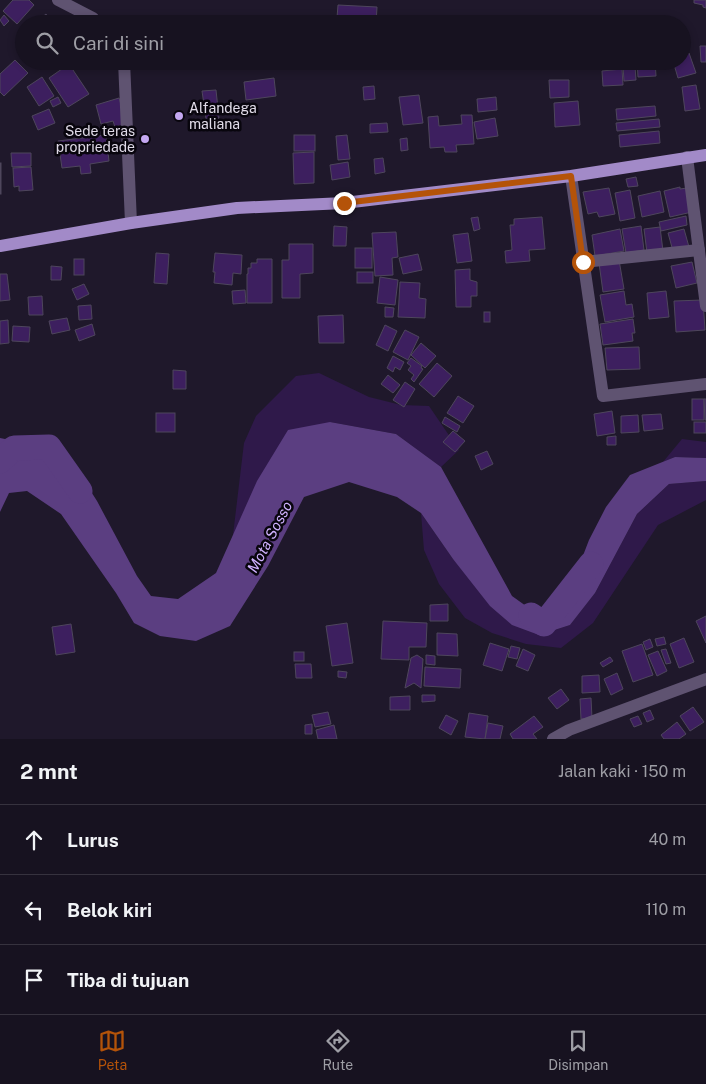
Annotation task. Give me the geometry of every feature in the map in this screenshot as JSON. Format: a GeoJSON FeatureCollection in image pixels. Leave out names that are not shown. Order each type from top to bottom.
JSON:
{"type":"FeatureCollection","features":[{"type":"Feature","properties":{"kind":"main road"},"geometry":{"type":"LineString","coordinates":[[0,246],[237,208],[344,203],[571,176],[706,155]]}},
{"type":"Feature","properties":{"kind":"street"},"geometry":{"type":"LineString","coordinates":[[58,0],[87,15]]}},
{"type":"Feature","properties":{"kind":"street"},"geometry":{"type":"LineString","coordinates":[[124,70],[131,224]]}},
{"type":"Feature","properties":{"kind":"street"},"geometry":{"type":"LineString","coordinates":[[687,158],[706,306]]}},
{"type":"Feature","properties":{"kind":"street"},"geometry":{"type":"LineString","coordinates":[[571,176],[603,396],[706,384]]}},
{"type":"Feature","properties":{"kind":"street"},"geometry":{"type":"LineString","coordinates":[[583,262],[699,250]]}},
{"type":"Feature","properties":{"kind":"street"},"geometry":{"type":"LineString","coordinates":[[553,739],[569,730],[706,680]]}},
{"type":"Feature","properties":{"kind":"shaded area"},"geometry":{"type":"Polygon","coordinates":[[[319,373],[369,397],[401,405],[429,406],[459,450],[441,467],[396,434],[330,422],[233,535],[244,443],[256,416],[296,376],[319,373]]]}},
{"type":"Feature","properties":{"kind":"shaded area"},"geometry":{"type":"Polygon","coordinates":[[[682,439],[706,442],[706,458],[675,457],[663,462],[682,439]]]}},
{"type":"Feature","properties":{"kind":"shaded area"},"geometry":{"type":"Polygon","coordinates":[[[706,481],[706,500],[658,525],[593,623],[561,648],[526,644],[492,633],[465,618],[439,584],[424,550],[421,513],[453,559],[539,635],[570,625],[595,593],[637,514],[669,484],[706,481]]]}},
{"type":"Feature","properties":{"kind":"water"},"geometry":{"type":"Polygon","coordinates":[[[330,422],[396,434],[441,467],[512,596],[540,616],[564,605],[589,540],[606,507],[630,475],[675,457],[706,458],[706,481],[669,484],[637,514],[595,593],[570,625],[539,635],[512,625],[490,606],[453,559],[421,513],[397,497],[349,482],[304,497],[268,566],[230,626],[196,641],[160,636],[134,623],[116,593],[61,514],[27,491],[9,493],[0,512],[0,438],[15,441],[41,456],[76,468],[97,501],[137,576],[151,596],[178,599],[216,573],[257,481],[288,430],[330,422]]]}},
{"type":"Feature","properties":{"kind":"building"},"geometry":{"type":"Polygon","coordinates":[[[13,0],[29,0],[34,5],[25,15],[15,15],[15,22],[3,11],[13,0]]]}},
{"type":"Feature","properties":{"kind":"building"},"geometry":{"type":"Polygon","coordinates":[[[694,0],[706,0],[706,8],[703,5],[694,3],[694,0]]]}},
{"type":"Feature","properties":{"kind":"building"},"geometry":{"type":"Polygon","coordinates":[[[338,5],[377,7],[377,15],[337,15],[338,5]]]}},
{"type":"Feature","properties":{"kind":"building"},"geometry":{"type":"Polygon","coordinates":[[[4,15],[9,21],[4,26],[0,20],[4,15]]]}},
{"type":"Feature","properties":{"kind":"building"},"geometry":{"type":"Polygon","coordinates":[[[700,46],[706,46],[706,62],[701,62],[700,46]]]}},
{"type":"Feature","properties":{"kind":"building"},"geometry":{"type":"Polygon","coordinates":[[[691,59],[696,73],[678,78],[676,70],[691,70],[691,59]]]}},
{"type":"Feature","properties":{"kind":"building"},"geometry":{"type":"Polygon","coordinates":[[[15,60],[15,70],[25,70],[28,73],[4,96],[0,92],[0,74],[15,60]]]}},
{"type":"Feature","properties":{"kind":"building"},"geometry":{"type":"Polygon","coordinates":[[[60,70],[73,70],[89,94],[68,107],[49,78],[60,70]]]}},
{"type":"Feature","properties":{"kind":"building"},"geometry":{"type":"Polygon","coordinates":[[[622,70],[623,85],[603,86],[602,71],[622,70]]]}},
{"type":"Feature","properties":{"kind":"building"},"geometry":{"type":"Polygon","coordinates":[[[623,70],[635,70],[636,80],[624,81],[623,70]]]}},
{"type":"Feature","properties":{"kind":"building"},"geometry":{"type":"Polygon","coordinates":[[[638,70],[656,70],[656,76],[638,77],[638,70]]]}},
{"type":"Feature","properties":{"kind":"building"},"geometry":{"type":"Polygon","coordinates":[[[42,77],[54,96],[39,106],[27,87],[42,77]]]}},
{"type":"Feature","properties":{"kind":"building"},"geometry":{"type":"Polygon","coordinates":[[[274,78],[276,96],[246,100],[244,82],[274,78]]]}},
{"type":"Feature","properties":{"kind":"building"},"geometry":{"type":"Polygon","coordinates":[[[549,80],[569,80],[569,97],[550,98],[549,80]]]}},
{"type":"Feature","properties":{"kind":"building"},"geometry":{"type":"Polygon","coordinates":[[[696,85],[700,109],[685,111],[682,87],[696,85]]]}},
{"type":"Feature","properties":{"kind":"building"},"geometry":{"type":"Polygon","coordinates":[[[374,86],[375,99],[364,100],[363,87],[374,86]]]}},
{"type":"Feature","properties":{"kind":"building"},"geometry":{"type":"Polygon","coordinates":[[[216,90],[219,118],[206,119],[202,91],[216,90]]]}},
{"type":"Feature","properties":{"kind":"building"},"geometry":{"type":"Polygon","coordinates":[[[419,95],[423,123],[403,125],[399,97],[419,95]]]}},
{"type":"Feature","properties":{"kind":"building"},"geometry":{"type":"Polygon","coordinates":[[[58,97],[61,103],[53,107],[50,101],[58,97]]]}},
{"type":"Feature","properties":{"kind":"building"},"geometry":{"type":"Polygon","coordinates":[[[496,97],[497,110],[478,112],[477,99],[496,97]]]}},
{"type":"Feature","properties":{"kind":"building"},"geometry":{"type":"Polygon","coordinates":[[[119,98],[125,118],[122,125],[115,127],[113,121],[101,124],[96,105],[119,98]]]}},
{"type":"Feature","properties":{"kind":"building"},"geometry":{"type":"Polygon","coordinates":[[[578,101],[580,125],[555,127],[554,103],[578,101]]]}},
{"type":"Feature","properties":{"kind":"building"},"geometry":{"type":"Polygon","coordinates":[[[655,106],[656,116],[617,120],[616,109],[655,106]]]}},
{"type":"Feature","properties":{"kind":"building"},"geometry":{"type":"Polygon","coordinates":[[[49,109],[55,123],[38,130],[32,116],[49,109]]]}},
{"type":"Feature","properties":{"kind":"building"},"geometry":{"type":"Polygon","coordinates":[[[461,115],[472,115],[474,144],[456,145],[457,152],[445,152],[444,147],[430,148],[428,117],[438,116],[439,126],[462,124],[461,115]]]}},
{"type":"Feature","properties":{"kind":"building"},"geometry":{"type":"Polygon","coordinates":[[[495,118],[498,136],[477,139],[474,122],[495,118]]]}},
{"type":"Feature","properties":{"kind":"building"},"geometry":{"type":"Polygon","coordinates":[[[659,119],[660,127],[617,131],[616,123],[659,119]]]}},
{"type":"Feature","properties":{"kind":"building"},"geometry":{"type":"Polygon","coordinates":[[[387,123],[388,132],[370,133],[370,124],[387,123]]]}},
{"type":"Feature","properties":{"kind":"building"},"geometry":{"type":"Polygon","coordinates":[[[659,131],[660,143],[620,147],[619,135],[659,131]]]}},
{"type":"Feature","properties":{"kind":"building"},"geometry":{"type":"Polygon","coordinates":[[[106,135],[109,161],[90,164],[91,173],[81,174],[80,166],[62,168],[58,141],[106,135]]]}},
{"type":"Feature","properties":{"kind":"building"},"geometry":{"type":"Polygon","coordinates":[[[294,135],[315,135],[315,151],[294,151],[294,135]]]}},
{"type":"Feature","properties":{"kind":"building"},"geometry":{"type":"Polygon","coordinates":[[[347,135],[350,159],[338,160],[336,136],[347,135]]]}},
{"type":"Feature","properties":{"kind":"building"},"geometry":{"type":"Polygon","coordinates":[[[407,138],[408,150],[401,151],[400,139],[407,138]]]}},
{"type":"Feature","properties":{"kind":"building"},"geometry":{"type":"Polygon","coordinates":[[[314,152],[314,183],[294,184],[293,153],[314,152]]]}},
{"type":"Feature","properties":{"kind":"building"},"geometry":{"type":"Polygon","coordinates":[[[11,153],[31,153],[31,166],[12,167],[11,153]]]}},
{"type":"Feature","properties":{"kind":"building"},"geometry":{"type":"Polygon","coordinates":[[[383,158],[385,172],[375,174],[374,159],[383,158]]]}},
{"type":"Feature","properties":{"kind":"building"},"geometry":{"type":"Polygon","coordinates":[[[348,162],[350,177],[332,180],[330,165],[348,162]]]}},
{"type":"Feature","properties":{"kind":"building"},"geometry":{"type":"Polygon","coordinates":[[[1,163],[1,194],[0,194],[1,163]]]}},
{"type":"Feature","properties":{"kind":"building"},"geometry":{"type":"Polygon","coordinates":[[[31,167],[33,190],[19,191],[19,186],[14,187],[13,168],[31,167]]]}},
{"type":"Feature","properties":{"kind":"building"},"geometry":{"type":"Polygon","coordinates":[[[636,177],[638,186],[628,187],[626,179],[636,177]]]}},
{"type":"Feature","properties":{"kind":"building"},"geometry":{"type":"Polygon","coordinates":[[[680,187],[680,189],[687,188],[692,212],[670,217],[664,191],[680,187]]]}},
{"type":"Feature","properties":{"kind":"building"},"geometry":{"type":"Polygon","coordinates":[[[609,188],[615,214],[599,217],[597,212],[588,214],[583,192],[609,188]]]}},
{"type":"Feature","properties":{"kind":"building"},"geometry":{"type":"Polygon","coordinates":[[[630,190],[635,218],[620,221],[615,193],[630,190]]]}},
{"type":"Feature","properties":{"kind":"building"},"geometry":{"type":"Polygon","coordinates":[[[660,191],[664,212],[642,217],[638,196],[660,191]]]}},
{"type":"Feature","properties":{"kind":"building"},"geometry":{"type":"Polygon","coordinates":[[[686,216],[687,225],[661,231],[659,222],[686,216]]]}},
{"type":"Feature","properties":{"kind":"building"},"geometry":{"type":"Polygon","coordinates":[[[478,217],[480,229],[474,231],[471,218],[478,217]]]}},
{"type":"Feature","properties":{"kind":"building"},"geometry":{"type":"Polygon","coordinates":[[[542,217],[545,249],[529,250],[530,261],[506,263],[505,251],[512,250],[510,225],[514,225],[514,219],[542,217]]]}},
{"type":"Feature","properties":{"kind":"building"},"geometry":{"type":"Polygon","coordinates":[[[334,226],[347,227],[346,246],[333,246],[334,226]]]}},
{"type":"Feature","properties":{"kind":"building"},"geometry":{"type":"Polygon","coordinates":[[[641,226],[644,250],[626,253],[622,229],[641,226]]]}},
{"type":"Feature","properties":{"kind":"building"},"geometry":{"type":"Polygon","coordinates":[[[660,227],[663,251],[647,253],[644,229],[660,227]]]}},
{"type":"Feature","properties":{"kind":"building"},"geometry":{"type":"Polygon","coordinates":[[[620,229],[624,251],[595,256],[592,235],[620,229]]]}},
{"type":"Feature","properties":{"kind":"building"},"geometry":{"type":"Polygon","coordinates":[[[684,229],[689,247],[673,251],[668,233],[684,229]]]}},
{"type":"Feature","properties":{"kind":"building"},"geometry":{"type":"Polygon","coordinates":[[[396,232],[398,257],[392,258],[393,275],[375,276],[372,233],[396,232]]]}},
{"type":"Feature","properties":{"kind":"building"},"geometry":{"type":"Polygon","coordinates":[[[468,233],[472,261],[457,263],[453,235],[468,233]]]}},
{"type":"Feature","properties":{"kind":"building"},"geometry":{"type":"Polygon","coordinates":[[[289,244],[313,244],[313,273],[300,274],[300,298],[282,298],[282,260],[289,260],[289,244]]]}},
{"type":"Feature","properties":{"kind":"building"},"geometry":{"type":"Polygon","coordinates":[[[355,248],[372,248],[372,268],[355,268],[355,248]]]}},
{"type":"Feature","properties":{"kind":"building"},"geometry":{"type":"Polygon","coordinates":[[[156,253],[169,254],[167,284],[154,283],[156,253]]]}},
{"type":"Feature","properties":{"kind":"building"},"geometry":{"type":"Polygon","coordinates":[[[215,253],[242,255],[241,274],[233,273],[232,285],[214,283],[215,253]]]}},
{"type":"Feature","properties":{"kind":"building"},"geometry":{"type":"Polygon","coordinates":[[[418,254],[422,270],[403,274],[399,258],[418,254]]]}},
{"type":"Feature","properties":{"kind":"building"},"geometry":{"type":"Polygon","coordinates":[[[74,259],[84,259],[84,275],[74,275],[74,259]]]}},
{"type":"Feature","properties":{"kind":"building"},"geometry":{"type":"Polygon","coordinates":[[[257,259],[272,259],[272,303],[247,303],[248,268],[251,268],[251,263],[257,263],[257,259]]]}},
{"type":"Feature","properties":{"kind":"building"},"geometry":{"type":"Polygon","coordinates":[[[619,260],[624,289],[603,292],[599,263],[619,260]]]}},
{"type":"Feature","properties":{"kind":"building"},"geometry":{"type":"Polygon","coordinates":[[[692,262],[697,283],[676,288],[671,266],[692,262]]]}},
{"type":"Feature","properties":{"kind":"building"},"geometry":{"type":"Polygon","coordinates":[[[51,266],[62,267],[61,280],[51,280],[51,266]]]}},
{"type":"Feature","properties":{"kind":"building"},"geometry":{"type":"Polygon","coordinates":[[[470,269],[470,280],[477,282],[477,296],[471,296],[471,307],[456,307],[455,270],[470,269]]]}},
{"type":"Feature","properties":{"kind":"building"},"geometry":{"type":"Polygon","coordinates":[[[357,272],[373,272],[373,283],[357,283],[357,272]]]}},
{"type":"Feature","properties":{"kind":"building"},"geometry":{"type":"Polygon","coordinates":[[[0,274],[7,274],[10,300],[0,301],[0,274]]]}},
{"type":"Feature","properties":{"kind":"building"},"geometry":{"type":"Polygon","coordinates":[[[380,277],[398,280],[395,305],[377,303],[380,277]]]}},
{"type":"Feature","properties":{"kind":"building"},"geometry":{"type":"Polygon","coordinates":[[[400,282],[420,283],[419,298],[426,299],[425,318],[398,317],[400,282]]]}},
{"type":"Feature","properties":{"kind":"building"},"geometry":{"type":"Polygon","coordinates":[[[84,284],[89,294],[77,300],[72,289],[84,284]]]}},
{"type":"Feature","properties":{"kind":"building"},"geometry":{"type":"Polygon","coordinates":[[[245,290],[246,303],[233,304],[232,291],[245,290]]]}},
{"type":"Feature","properties":{"kind":"building"},"geometry":{"type":"Polygon","coordinates":[[[624,291],[626,305],[632,304],[634,317],[605,322],[600,295],[624,291]]]}},
{"type":"Feature","properties":{"kind":"building"},"geometry":{"type":"Polygon","coordinates":[[[666,291],[669,317],[649,319],[647,293],[666,291]]]}},
{"type":"Feature","properties":{"kind":"building"},"geometry":{"type":"Polygon","coordinates":[[[42,296],[43,315],[29,315],[28,297],[42,296]]]}},
{"type":"Feature","properties":{"kind":"building"},"geometry":{"type":"Polygon","coordinates":[[[703,300],[705,330],[676,332],[674,301],[703,300]]]}},
{"type":"Feature","properties":{"kind":"building"},"geometry":{"type":"Polygon","coordinates":[[[91,305],[92,319],[79,320],[78,306],[91,305]]]}},
{"type":"Feature","properties":{"kind":"building"},"geometry":{"type":"Polygon","coordinates":[[[385,307],[394,308],[393,317],[385,317],[385,307]]]}},
{"type":"Feature","properties":{"kind":"building"},"geometry":{"type":"Polygon","coordinates":[[[484,312],[490,312],[490,322],[484,322],[484,312]]]}},
{"type":"Feature","properties":{"kind":"building"},"geometry":{"type":"Polygon","coordinates":[[[343,315],[344,343],[319,343],[318,316],[343,315]]]}},
{"type":"Feature","properties":{"kind":"building"},"geometry":{"type":"Polygon","coordinates":[[[67,318],[70,330],[52,334],[49,321],[67,318]]]}},
{"type":"Feature","properties":{"kind":"building"},"geometry":{"type":"Polygon","coordinates":[[[633,319],[635,333],[632,333],[633,341],[603,345],[600,324],[633,319]]]}},
{"type":"Feature","properties":{"kind":"building"},"geometry":{"type":"Polygon","coordinates":[[[8,320],[9,343],[0,344],[0,321],[8,320]]]}},
{"type":"Feature","properties":{"kind":"building"},"geometry":{"type":"Polygon","coordinates":[[[92,324],[95,335],[79,341],[75,330],[92,324]]]}},
{"type":"Feature","properties":{"kind":"building"},"geometry":{"type":"Polygon","coordinates":[[[385,325],[397,331],[388,351],[376,345],[385,325]]]}},
{"type":"Feature","properties":{"kind":"building"},"geometry":{"type":"Polygon","coordinates":[[[13,326],[30,327],[29,342],[12,341],[13,326]]]}},
{"type":"Feature","properties":{"kind":"building"},"geometry":{"type":"Polygon","coordinates":[[[405,330],[419,337],[408,360],[393,352],[405,330]]]}},
{"type":"Feature","properties":{"kind":"building"},"geometry":{"type":"Polygon","coordinates":[[[421,343],[436,356],[425,368],[411,355],[421,343]]]}},
{"type":"Feature","properties":{"kind":"building"},"geometry":{"type":"Polygon","coordinates":[[[639,347],[640,369],[607,370],[605,348],[639,347]]]}},
{"type":"Feature","properties":{"kind":"building"},"geometry":{"type":"Polygon","coordinates":[[[393,356],[404,362],[400,370],[395,367],[393,372],[387,368],[393,356]]]}},
{"type":"Feature","properties":{"kind":"building"},"geometry":{"type":"Polygon","coordinates":[[[411,358],[422,366],[421,368],[423,369],[414,382],[411,379],[414,375],[408,370],[411,366],[407,363],[411,358]]]}},
{"type":"Feature","properties":{"kind":"building"},"geometry":{"type":"Polygon","coordinates":[[[437,363],[452,376],[434,397],[419,384],[437,363]]]}},
{"type":"Feature","properties":{"kind":"building"},"geometry":{"type":"Polygon","coordinates":[[[173,370],[186,371],[186,389],[173,389],[173,370]]]}},
{"type":"Feature","properties":{"kind":"building"},"geometry":{"type":"Polygon","coordinates":[[[388,375],[400,385],[393,393],[381,384],[388,375]]]}},
{"type":"Feature","properties":{"kind":"building"},"geometry":{"type":"Polygon","coordinates":[[[405,382],[415,389],[404,407],[393,400],[405,382]]]}},
{"type":"Feature","properties":{"kind":"building"},"geometry":{"type":"Polygon","coordinates":[[[458,396],[474,406],[463,423],[447,413],[458,396]]]}},
{"type":"Feature","properties":{"kind":"building"},"geometry":{"type":"Polygon","coordinates":[[[692,399],[704,399],[704,420],[692,420],[692,399]]]}},
{"type":"Feature","properties":{"kind":"building"},"geometry":{"type":"Polygon","coordinates":[[[704,399],[706,399],[706,420],[705,420],[704,399]]]}},
{"type":"Feature","properties":{"kind":"building"},"geometry":{"type":"Polygon","coordinates":[[[612,411],[615,433],[597,436],[594,414],[612,411]]]}},
{"type":"Feature","properties":{"kind":"building"},"geometry":{"type":"Polygon","coordinates":[[[156,413],[175,413],[175,432],[156,432],[156,413]]]}},
{"type":"Feature","properties":{"kind":"building"},"geometry":{"type":"Polygon","coordinates":[[[661,414],[663,429],[644,431],[642,415],[661,414]]]}},
{"type":"Feature","properties":{"kind":"building"},"geometry":{"type":"Polygon","coordinates":[[[638,415],[639,432],[621,433],[621,416],[638,415]]]}},
{"type":"Feature","properties":{"kind":"building"},"geometry":{"type":"Polygon","coordinates":[[[445,417],[460,426],[457,432],[442,423],[445,417]]]}},
{"type":"Feature","properties":{"kind":"building"},"geometry":{"type":"Polygon","coordinates":[[[694,422],[706,422],[706,433],[694,433],[694,422]]]}},
{"type":"Feature","properties":{"kind":"building"},"geometry":{"type":"Polygon","coordinates":[[[453,431],[465,441],[455,452],[443,442],[453,431]]]}},
{"type":"Feature","properties":{"kind":"building"},"geometry":{"type":"Polygon","coordinates":[[[616,436],[616,445],[607,445],[607,437],[616,436]]]}},
{"type":"Feature","properties":{"kind":"building"},"geometry":{"type":"Polygon","coordinates":[[[487,451],[493,464],[481,470],[475,456],[487,451]]]}},
{"type":"Feature","properties":{"kind":"building"},"geometry":{"type":"Polygon","coordinates":[[[448,604],[448,621],[430,621],[430,605],[448,604]]]}},
{"type":"Feature","properties":{"kind":"building"},"geometry":{"type":"Polygon","coordinates":[[[706,616],[706,643],[696,621],[706,616]]]}},
{"type":"Feature","properties":{"kind":"building"},"geometry":{"type":"Polygon","coordinates":[[[383,621],[427,623],[426,647],[409,647],[409,660],[381,659],[383,621]]]}},
{"type":"Feature","properties":{"kind":"building"},"geometry":{"type":"Polygon","coordinates":[[[347,623],[353,663],[332,666],[326,626],[347,623]]]}},
{"type":"Feature","properties":{"kind":"building"},"geometry":{"type":"Polygon","coordinates":[[[71,624],[75,652],[56,655],[52,627],[71,624]]]}},
{"type":"Feature","properties":{"kind":"building"},"geometry":{"type":"Polygon","coordinates":[[[437,633],[457,634],[458,656],[437,655],[437,633]]]}},
{"type":"Feature","properties":{"kind":"building"},"geometry":{"type":"Polygon","coordinates":[[[664,637],[666,644],[657,646],[655,639],[664,637]]]}},
{"type":"Feature","properties":{"kind":"building"},"geometry":{"type":"Polygon","coordinates":[[[684,638],[694,662],[679,668],[670,644],[684,638]]]}},
{"type":"Feature","properties":{"kind":"building"},"geometry":{"type":"Polygon","coordinates":[[[650,639],[653,647],[646,650],[643,642],[650,639]]]}},
{"type":"Feature","properties":{"kind":"building"},"geometry":{"type":"Polygon","coordinates":[[[490,643],[509,649],[502,671],[483,665],[490,643]]]}},
{"type":"Feature","properties":{"kind":"building"},"geometry":{"type":"Polygon","coordinates":[[[642,644],[653,675],[633,682],[622,651],[642,644]]]}},
{"type":"Feature","properties":{"kind":"building"},"geometry":{"type":"Polygon","coordinates":[[[511,646],[520,648],[517,659],[508,657],[511,646]]]}},
{"type":"Feature","properties":{"kind":"building"},"geometry":{"type":"Polygon","coordinates":[[[523,649],[535,655],[528,671],[516,666],[523,649]]]}},
{"type":"Feature","properties":{"kind":"building"},"geometry":{"type":"Polygon","coordinates":[[[666,649],[671,663],[666,664],[661,650],[666,649]]]}},
{"type":"Feature","properties":{"kind":"building"},"geometry":{"type":"Polygon","coordinates":[[[658,651],[667,671],[657,676],[648,655],[658,651]]]}},
{"type":"Feature","properties":{"kind":"building"},"geometry":{"type":"Polygon","coordinates":[[[294,652],[304,652],[304,661],[294,661],[294,652]]]}},
{"type":"Feature","properties":{"kind":"building"},"geometry":{"type":"Polygon","coordinates":[[[417,655],[423,659],[421,688],[414,683],[405,688],[411,658],[417,655]]]}},
{"type":"Feature","properties":{"kind":"building"},"geometry":{"type":"Polygon","coordinates":[[[426,655],[435,656],[435,665],[426,664],[426,655]]]}},
{"type":"Feature","properties":{"kind":"building"},"geometry":{"type":"Polygon","coordinates":[[[610,657],[613,661],[603,667],[600,663],[610,657]]]}},
{"type":"Feature","properties":{"kind":"building"},"geometry":{"type":"Polygon","coordinates":[[[295,664],[311,664],[312,678],[296,678],[295,664]]]}},
{"type":"Feature","properties":{"kind":"building"},"geometry":{"type":"Polygon","coordinates":[[[425,667],[461,669],[460,688],[424,686],[425,667]]]}},
{"type":"Feature","properties":{"kind":"building"},"geometry":{"type":"Polygon","coordinates":[[[338,671],[347,672],[346,678],[338,677],[338,671]]]}},
{"type":"Feature","properties":{"kind":"building"},"geometry":{"type":"Polygon","coordinates":[[[617,673],[623,689],[611,695],[604,679],[617,673]]]}},
{"type":"Feature","properties":{"kind":"building"},"geometry":{"type":"Polygon","coordinates":[[[599,675],[600,692],[582,693],[582,676],[599,675]]]}},
{"type":"Feature","properties":{"kind":"building"},"geometry":{"type":"Polygon","coordinates":[[[561,689],[569,700],[557,709],[548,698],[561,689]]]}},
{"type":"Feature","properties":{"kind":"building"},"geometry":{"type":"Polygon","coordinates":[[[422,695],[435,695],[435,701],[422,702],[422,695]]]}},
{"type":"Feature","properties":{"kind":"building"},"geometry":{"type":"Polygon","coordinates":[[[410,696],[410,710],[390,710],[390,697],[410,696]]]}},
{"type":"Feature","properties":{"kind":"building"},"geometry":{"type":"Polygon","coordinates":[[[591,698],[592,718],[581,719],[580,699],[591,698]]]}},
{"type":"Feature","properties":{"kind":"building"},"geometry":{"type":"Polygon","coordinates":[[[693,707],[704,722],[690,731],[680,716],[693,707]]]}},
{"type":"Feature","properties":{"kind":"building"},"geometry":{"type":"Polygon","coordinates":[[[650,710],[654,719],[647,722],[643,713],[650,710]]]}},
{"type":"Feature","properties":{"kind":"building"},"geometry":{"type":"Polygon","coordinates":[[[328,712],[331,724],[315,727],[312,715],[328,712]]]}},
{"type":"Feature","properties":{"kind":"building"},"geometry":{"type":"Polygon","coordinates":[[[469,713],[488,716],[485,739],[465,737],[469,713]]]}},
{"type":"Feature","properties":{"kind":"building"},"geometry":{"type":"Polygon","coordinates":[[[446,715],[458,721],[451,735],[439,728],[446,715]]]}},
{"type":"Feature","properties":{"kind":"building"},"geometry":{"type":"Polygon","coordinates":[[[534,716],[543,727],[533,734],[537,739],[513,739],[510,734],[534,716]]]}},
{"type":"Feature","properties":{"kind":"building"},"geometry":{"type":"Polygon","coordinates":[[[638,716],[642,724],[634,727],[630,719],[638,716]]]}},
{"type":"Feature","properties":{"kind":"building"},"geometry":{"type":"Polygon","coordinates":[[[677,722],[686,734],[679,739],[664,739],[661,735],[677,722]]]}},
{"type":"Feature","properties":{"kind":"building"},"geometry":{"type":"Polygon","coordinates":[[[488,723],[503,726],[500,739],[485,739],[488,723]]]}},
{"type":"Feature","properties":{"kind":"building"},"geometry":{"type":"Polygon","coordinates":[[[312,724],[312,734],[305,734],[305,725],[312,724]]]}},
{"type":"Feature","properties":{"kind":"building"},"geometry":{"type":"Polygon","coordinates":[[[334,725],[337,739],[318,739],[316,730],[334,725]]]}},
{"type":"Feature","properties":{"kind":"waterway","name":"Mota Sosso"},"geometry":{"type":"LineString","coordinates":[[0,461],[14,448],[49,447],[80,491]]}},
{"type":"Feature","properties":{"kind":"waterway","name":"Mota Sosso"},"geometry":{"type":"LineString","coordinates":[[531,615],[544,624],[591,564]]}},
{"type":"Feature","properties":{"kind":"place","name":"Alfandega maliana"},"geometry":{"type":"Point","coordinates":[179,116]}},
{"type":"Feature","properties":{"kind":"place","name":"Sede teras propriedade"},"geometry":{"type":"Point","coordinates":[145,139]}},
{"type":"Feature","properties":{"kind":"route"},"geometry":{"type":"LineString","coordinates":[[344,203],[571,176],[583,262]]}}]}
